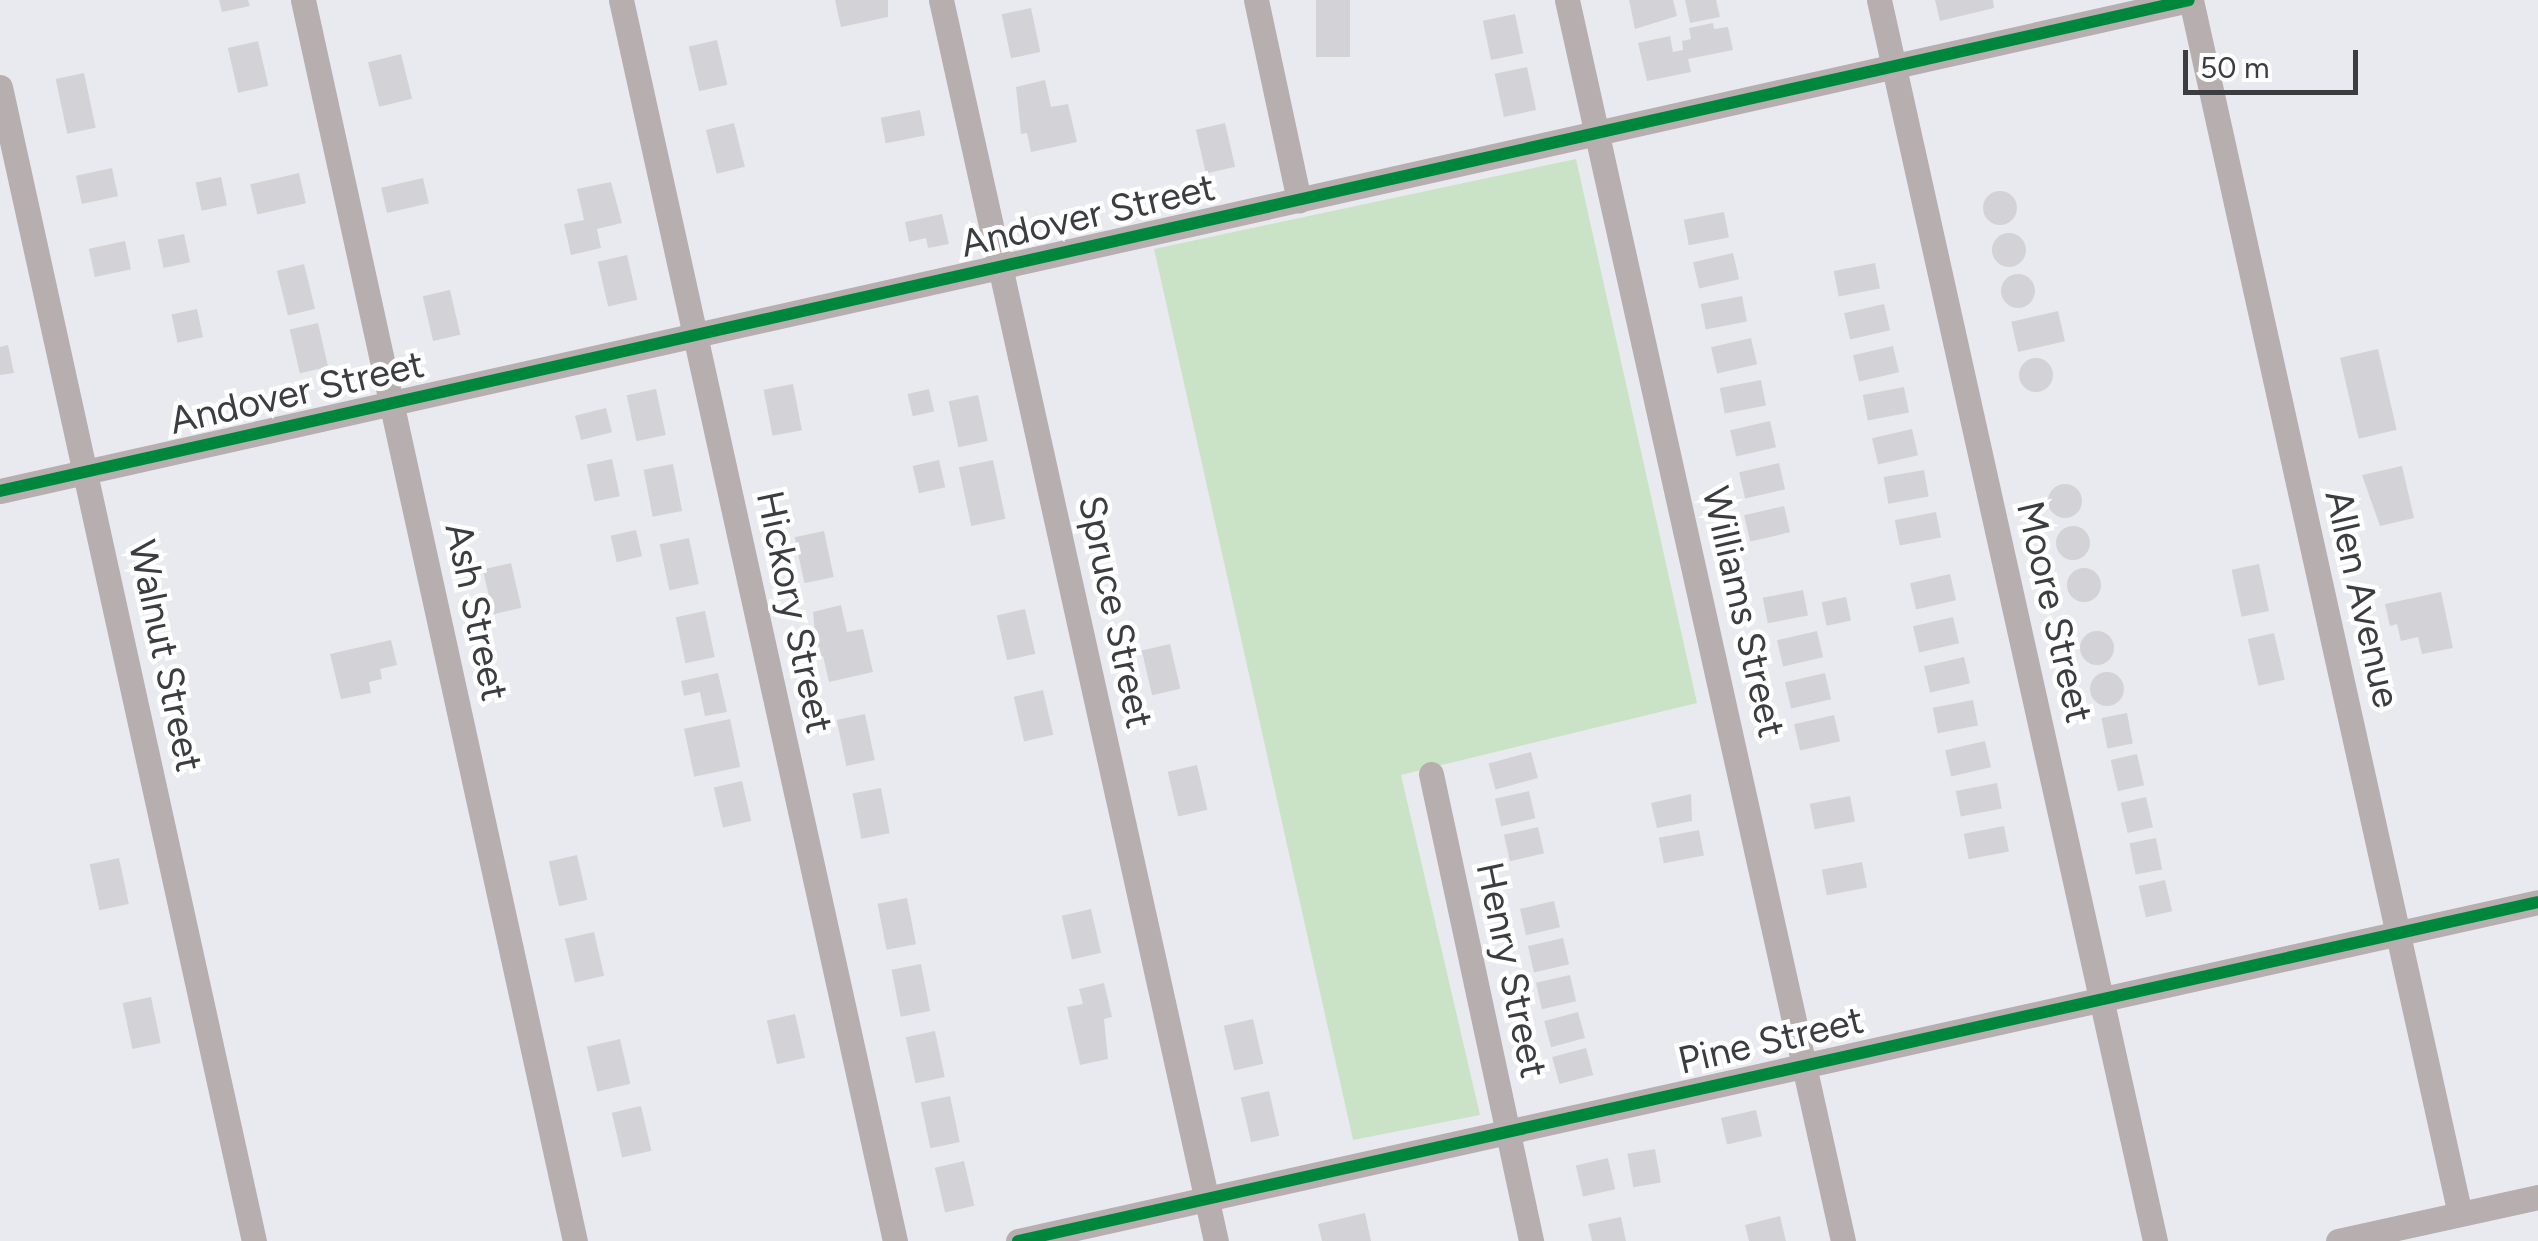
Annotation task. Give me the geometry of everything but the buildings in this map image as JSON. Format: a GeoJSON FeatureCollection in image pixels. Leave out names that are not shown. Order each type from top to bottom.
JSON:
{"type":"FeatureCollection","features":[{"type":"Feature","properties":{"kind":"street","name":"Ash Street"},"geometry":{"type":"LineString","coordinates":[[303,0],[575,1241]]}},
{"type":"Feature","properties":{"kind":"street","name":"Hickory Street"},"geometry":{"type":"LineString","coordinates":[[620,0],[895,1241]]}},
{"type":"Feature","properties":{"kind":"street","name":"Spruce Street"},"geometry":{"type":"LineString","coordinates":[[941,0],[1216,1241]]}},
{"type":"Feature","properties":{"kind":"street"},"geometry":{"type":"LineString","coordinates":[[1256,0],[1299,200]]}},
{"type":"Feature","properties":{"kind":"street","name":"Williams Street"},"geometry":{"type":"LineString","coordinates":[[1568,0],[1843,1241]]}},
{"type":"Feature","properties":{"kind":"street","name":"Moore Street"},"geometry":{"type":"LineString","coordinates":[[1879,0],[2155,1241]]}},
{"type":"Feature","properties":{"kind":"street","name":"Andover Street"},"geometry":{"type":"LineString","coordinates":[[0,491],[2190,0]]}},
{"type":"Feature","properties":{"kind":"street","name":"Allen Avenue"},"geometry":{"type":"LineString","coordinates":[[2190,0],[2460,1214]]}},
{"type":"Feature","properties":{"kind":"street","name":"Walnut Street"},"geometry":{"type":"LineString","coordinates":[[0,87],[254,1241]]}},
{"type":"Feature","properties":{"kind":"street","name":"Henry Street"},"geometry":{"type":"LineString","coordinates":[[1430,774],[1531,1241]]}},
{"type":"Feature","properties":{"kind":"street","name":"Pine Street"},"geometry":{"type":"LineString","coordinates":[[1018,1241],[2538,902]]}},
{"type":"Feature","properties":{"kind":"street"},"geometry":{"type":"LineString","coordinates":[[2338,1241],[2538,1198]]}},
{"type":"Feature","properties":{"kind":"green space"},"geometry":{"type":"Polygon","coordinates":[[[1576,159],[1697,703],[1401,775],[1480,1115],[1353,1140],[1154,249],[1576,159]]]}},
{"type":"Feature","properties":{"kind":"cycle path"},"geometry":{"type":"LineString","coordinates":[[0,491],[2189,0]]}},
{"type":"Feature","properties":{"kind":"cycle path"},"geometry":{"type":"LineString","coordinates":[[1018,1241],[2538,902]]}}]}
